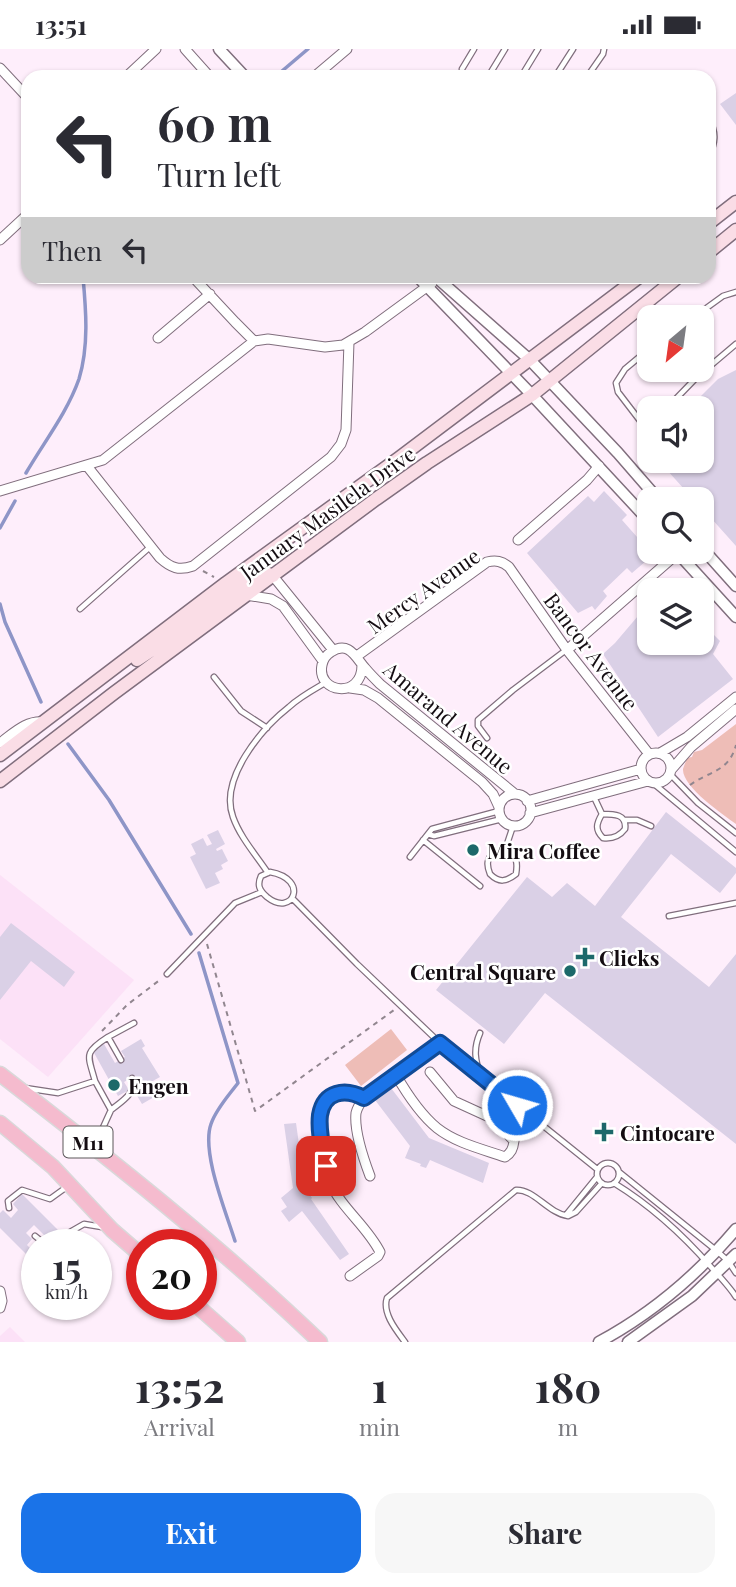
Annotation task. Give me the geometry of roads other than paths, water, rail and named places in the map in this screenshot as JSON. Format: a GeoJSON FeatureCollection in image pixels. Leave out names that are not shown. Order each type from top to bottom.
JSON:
{"type":"FeatureCollection","features":[{"type":"Feature","properties":{"kind":"main road"},"geometry":{"type":"LineString","coordinates":[[716,218],[736,202]]}},
{"type":"Feature","properties":{"kind":"main road"},"geometry":{"type":"LineString","coordinates":[[716,247],[733,236]]}},
{"type":"Feature","properties":{"kind":"main road","name":"January Masilela Drive"},"geometry":{"type":"LineString","coordinates":[[0,755],[226,583],[399,458],[630,284]]}},
{"type":"Feature","properties":{"kind":"main road","name":"January Masilela Drive"},"geometry":{"type":"LineString","coordinates":[[0,781],[245,595],[426,463],[532,395],[669,284]]}},
{"type":"Feature","properties":{"kind":"main road"},"geometry":{"type":"LineString","coordinates":[[111,671],[156,648],[253,576],[264,572],[273,576]]}},
{"type":"Feature","properties":{"kind":"main road","name":"M11"},"geometry":{"type":"LineString","coordinates":[[0,1074],[175,1213],[292,1314],[320,1342]]}},
{"type":"Feature","properties":{"kind":"main road","name":"M11"},"geometry":{"type":"LineString","coordinates":[[0,1123],[53,1167],[126,1242]]}},
{"type":"Feature","properties":{"kind":"main road"},"geometry":{"type":"LineString","coordinates":[[213,1320],[238,1342]]}},
{"type":"Feature","properties":{"kind":"street"},"geometry":{"type":"LineString","coordinates":[[134,70],[156,49]]}},
{"type":"Feature","properties":{"kind":"street"},"geometry":{"type":"LineString","coordinates":[[185,49],[204,70]]}},
{"type":"Feature","properties":{"kind":"street"},"geometry":{"type":"LineString","coordinates":[[322,70],[347,49]]}},
{"type":"Feature","properties":{"kind":"street"},"geometry":{"type":"LineString","coordinates":[[222,53],[234,70]]}},
{"type":"Feature","properties":{"kind":"street"},"geometry":{"type":"LineString","coordinates":[[222,53],[238,70]]}},
{"type":"Feature","properties":{"kind":"street"},"geometry":{"type":"LineString","coordinates":[[0,68],[21,90]]}},
{"type":"Feature","properties":{"kind":"street"},"geometry":{"type":"LineString","coordinates":[[0,240],[21,220]]}},
{"type":"Feature","properties":{"kind":"street"},"geometry":{"type":"LineString","coordinates":[[201,284],[254,341]]}},
{"type":"Feature","properties":{"kind":"street"},"geometry":{"type":"LineString","coordinates":[[445,284],[530,360],[648,487]]}},
{"type":"Feature","properties":{"kind":"street"},"geometry":{"type":"LineString","coordinates":[[0,491],[103,460],[254,341],[268,339],[325,347],[338,346],[349,342],[427,286],[637,508]]}},
{"type":"Feature","properties":{"kind":"street"},"geometry":{"type":"LineString","coordinates":[[158,338],[209,294]]}},
{"type":"Feature","properties":{"kind":"street"},"geometry":{"type":"LineString","coordinates":[[87,465],[160,558],[173,568],[193,566],[337,450],[344,438],[347,422],[349,342]]}},
{"type":"Feature","properties":{"kind":"street"},"geometry":{"type":"LineString","coordinates":[[518,540],[587,480],[599,466]]}},
{"type":"Feature","properties":{"kind":"street","name":"Mercy Avenue"},"geometry":{"type":"LineString","coordinates":[[359,661],[488,562],[500,561],[509,567]]}},
{"type":"Feature","properties":{"kind":"street"},"geometry":{"type":"LineString","coordinates":[[714,561],[736,586]]}},
{"type":"Feature","properties":{"kind":"street"},"geometry":{"type":"LineString","coordinates":[[567,650],[664,564]]}},
{"type":"Feature","properties":{"kind":"street"},"geometry":{"type":"LineString","coordinates":[[688,564],[736,617]]}},
{"type":"Feature","properties":{"kind":"street","name":"Bancor Avenue"},"geometry":{"type":"LineString","coordinates":[[509,567],[567,650],[649,754]]}},
{"type":"Feature","properties":{"kind":"street"},"geometry":{"type":"LineString","coordinates":[[273,576],[333,650]]}},
{"type":"Feature","properties":{"kind":"street"},"geometry":{"type":"LineString","coordinates":[[245,595],[271,599],[283,606],[323,661]]}},
{"type":"Feature","properties":{"kind":"street"},"geometry":{"type":"LineString","coordinates":[[333,650],[349,650],[359,661],[360,679],[350,688],[337,689],[326,682],[321,672],[323,661],[333,650]]}},
{"type":"Feature","properties":{"kind":"street","name":"Amarand Avenue"},"geometry":{"type":"LineString","coordinates":[[359,661],[380,684],[515,795]]}},
{"type":"Feature","properties":{"kind":"street","name":"Amarand Avenue"},"geometry":{"type":"LineString","coordinates":[[350,688],[378,698],[482,782],[493,794],[500,812]]}},
{"type":"Feature","properties":{"kind":"street"},"geometry":{"type":"LineString","coordinates":[[651,782],[644,778],[641,769],[643,760],[649,754],[660,753],[736,697]]}},
{"type":"Feature","properties":{"kind":"street"},"geometry":{"type":"LineString","coordinates":[[530,813],[663,781],[691,747],[736,709]]}},
{"type":"Feature","properties":{"kind":"street"},"geometry":{"type":"LineString","coordinates":[[0,743],[27,723],[44,722]]}},
{"type":"Feature","properties":{"kind":"street"},"geometry":{"type":"LineString","coordinates":[[660,753],[670,761],[671,772]]}},
{"type":"Feature","properties":{"kind":"street"},"geometry":{"type":"LineString","coordinates":[[527,801],[641,769]]}},
{"type":"Feature","properties":{"kind":"street"},"geometry":{"type":"LineString","coordinates":[[515,795],[520,795],[527,801],[530,813],[522,824],[513,826],[500,812],[507,796],[515,795]]}},
{"type":"Feature","properties":{"kind":"street"},"geometry":{"type":"LineString","coordinates":[[370,1176],[361,1150],[356,1113],[364,1098],[440,1043]]}},
{"type":"Feature","properties":{"kind":"street"},"geometry":{"type":"LineString","coordinates":[[396,1075],[406,1092],[438,1128],[468,1144],[505,1157],[510,1154],[514,1141],[497,1123],[454,1101],[430,1072]]}},
{"type":"Feature","properties":{"kind":"street"},"geometry":{"type":"LineString","coordinates":[[351,1276],[380,1252],[330,1183],[320,1115],[329,1098],[338,1093],[354,1093],[364,1098]]}},
{"type":"Feature","properties":{"kind":"street"},"geometry":{"type":"LineString","coordinates":[[600,1342],[650,1311],[706,1262],[736,1229]]}},
{"type":"Feature","properties":{"kind":"street"},"geometry":{"type":"LineString","coordinates":[[628,1342],[692,1296],[732,1257]]}},
{"type":"Feature","properties":{"kind":"street"},"geometry":{"type":"LineString","coordinates":[[0,1291],[0,1308]]}},
{"type":"Feature","properties":{"kind":"lane"},"geometry":{"type":"LineString","coordinates":[[463,70],[474,49]]}},
{"type":"Feature","properties":{"kind":"lane"},"geometry":{"type":"LineString","coordinates":[[492,70],[505,49]]}},
{"type":"Feature","properties":{"kind":"lane"},"geometry":{"type":"LineString","coordinates":[[560,70],[573,49]]}},
{"type":"Feature","properties":{"kind":"lane"},"geometry":{"type":"LineString","coordinates":[[592,70],[604,49]]}},
{"type":"Feature","properties":{"kind":"lane"},"geometry":{"type":"LineString","coordinates":[[525,70],[537,50]]}},
{"type":"Feature","properties":{"kind":"lane"},"geometry":{"type":"LineString","coordinates":[[711,305],[723,296],[736,292]]}},
{"type":"Feature","properties":{"kind":"lane"},"geometry":{"type":"LineString","coordinates":[[679,396],[736,344]]}},
{"type":"Feature","properties":{"kind":"lane"},"geometry":{"type":"LineString","coordinates":[[637,359],[625,369],[616,383],[618,392],[637,417]]}},
{"type":"Feature","properties":{"kind":"lane"},"geometry":{"type":"LineString","coordinates":[[80,609],[151,546]]}},
{"type":"Feature","properties":{"kind":"lane"},"geometry":{"type":"LineString","coordinates":[[487,738],[478,726],[478,720],[567,650]]}},
{"type":"Feature","properties":{"kind":"lane"},"geometry":{"type":"LineString","coordinates":[[214,677],[241,711],[267,728]]}},
{"type":"Feature","properties":{"kind":"lane"},"geometry":{"type":"LineString","coordinates":[[268,873],[243,837],[232,814],[231,787],[243,760],[267,728],[286,708],[326,682]]}},
{"type":"Feature","properties":{"kind":"lane"},"geometry":{"type":"LineString","coordinates":[[671,772],[698,803],[736,833]]}},
{"type":"Feature","properties":{"kind":"lane"},"geometry":{"type":"LineString","coordinates":[[651,782],[736,852]]}},
{"type":"Feature","properties":{"kind":"lane"},"geometry":{"type":"LineString","coordinates":[[594,796],[602,814],[597,833],[609,839],[622,833],[625,829],[620,815],[602,814]]}},
{"type":"Feature","properties":{"kind":"lane"},"geometry":{"type":"LineString","coordinates":[[428,834],[434,836],[500,812]]}},
{"type":"Feature","properties":{"kind":"lane"},"geometry":{"type":"LineString","coordinates":[[410,856],[432,828],[500,812]]}},
{"type":"Feature","properties":{"kind":"lane"},"geometry":{"type":"LineString","coordinates":[[624,820],[637,820],[651,826]]}},
{"type":"Feature","properties":{"kind":"lane"},"geometry":{"type":"LineString","coordinates":[[505,850],[513,826]]}},
{"type":"Feature","properties":{"kind":"lane"},"geometry":{"type":"LineString","coordinates":[[423,840],[480,886]]}},
{"type":"Feature","properties":{"kind":"lane"},"geometry":{"type":"LineString","coordinates":[[505,850],[513,855],[517,863],[516,874],[509,880],[500,881],[490,874],[487,861],[494,851],[505,850]]}},
{"type":"Feature","properties":{"kind":"lane"},"geometry":{"type":"LineString","coordinates":[[268,873],[276,873],[290,881],[295,891],[292,898],[284,903],[271,900],[262,892],[259,882],[261,876],[268,873]]}},
{"type":"Feature","properties":{"kind":"lane"},"geometry":{"type":"LineString","coordinates":[[167,974],[235,903],[262,892]]}},
{"type":"Feature","properties":{"kind":"lane"},"geometry":{"type":"LineString","coordinates":[[292,898],[440,1043],[597,1169]]}},
{"type":"Feature","properties":{"kind":"lane"},"geometry":{"type":"LineString","coordinates":[[669,916],[736,903]]}},
{"type":"Feature","properties":{"kind":"lane"},"geometry":{"type":"LineString","coordinates":[[111,1110],[95,1081],[89,1053],[97,1044],[134,1023]]}},
{"type":"Feature","properties":{"kind":"lane"},"geometry":{"type":"LineString","coordinates":[[480,1033],[475,1060],[482,1077]]}},
{"type":"Feature","properties":{"kind":"lane"},"geometry":{"type":"LineString","coordinates":[[108,1037],[121,1060]]}},
{"type":"Feature","properties":{"kind":"lane"},"geometry":{"type":"LineString","coordinates":[[103,1154],[102,1132],[111,1110],[132,1092],[132,1078]]}},
{"type":"Feature","properties":{"kind":"lane"},"geometry":{"type":"LineString","coordinates":[[17,1087],[58,1093],[95,1081]]}},
{"type":"Feature","properties":{"kind":"lane"},"geometry":{"type":"LineString","coordinates":[[565,1216],[597,1177],[597,1169],[603,1163],[611,1163],[717,1251],[732,1257],[736,1273]]}},
{"type":"Feature","properties":{"kind":"lane"},"geometry":{"type":"LineString","coordinates":[[597,1177],[602,1183],[610,1185],[617,1180],[619,1172]]}},
{"type":"Feature","properties":{"kind":"lane"},"geometry":{"type":"LineString","coordinates":[[405,1342],[386,1310],[387,1298],[516,1190],[526,1191],[551,1210],[565,1216],[576,1212],[602,1183]]}},
{"type":"Feature","properties":{"kind":"lane"},"geometry":{"type":"LineString","coordinates":[[614,1183],[674,1229],[717,1273],[736,1297]]}},
{"type":"Feature","properties":{"kind":"lane"},"geometry":{"type":"LineString","coordinates":[[9,1208],[8,1201],[22,1190],[50,1199],[71,1184]]}},
{"type":"Feature","properties":{"kind":"lane"},"geometry":{"type":"LineString","coordinates":[[75,1229],[84,1224],[94,1224],[110,1229]]}},
{"type":"Feature","properties":{"kind":"waterway"},"geometry":{"type":"LineString","coordinates":[[283,70],[308,49]]}},
{"type":"Feature","properties":{"kind":"waterway"},"geometry":{"type":"LineString","coordinates":[[26,473],[62,416],[79,379],[85,341],[84,284]]}},
{"type":"Feature","properties":{"kind":"waterway"},"geometry":{"type":"LineString","coordinates":[[0,528],[15,501]]}},
{"type":"Feature","properties":{"kind":"waterway"},"geometry":{"type":"LineString","coordinates":[[0,604],[5,622],[41,702]]}},
{"type":"Feature","properties":{"kind":"waterway"},"geometry":{"type":"LineString","coordinates":[[68,744],[109,800],[191,934]]}},
{"type":"Feature","properties":{"kind":"waterway"},"geometry":{"type":"LineString","coordinates":[[199,953],[238,1083],[216,1113],[209,1136],[212,1166],[235,1241]]}},
{"type":"Feature","properties":{"kind":"place","name":"Mira Coffee"},"geometry":{"type":"Point","coordinates":[473,850]}},
{"type":"Feature","properties":{"kind":"place","name":"Clicks"},"geometry":{"type":"Point","coordinates":[585,957]}},
{"type":"Feature","properties":{"kind":"place","name":"Central Square"},"geometry":{"type":"Point","coordinates":[570,971]}},
{"type":"Feature","properties":{"kind":"place","name":"Engen"},"geometry":{"type":"Point","coordinates":[114,1085]}},
{"type":"Feature","properties":{"kind":"place","name":"Cintocare"},"geometry":{"type":"Point","coordinates":[604,1132]}}]}
